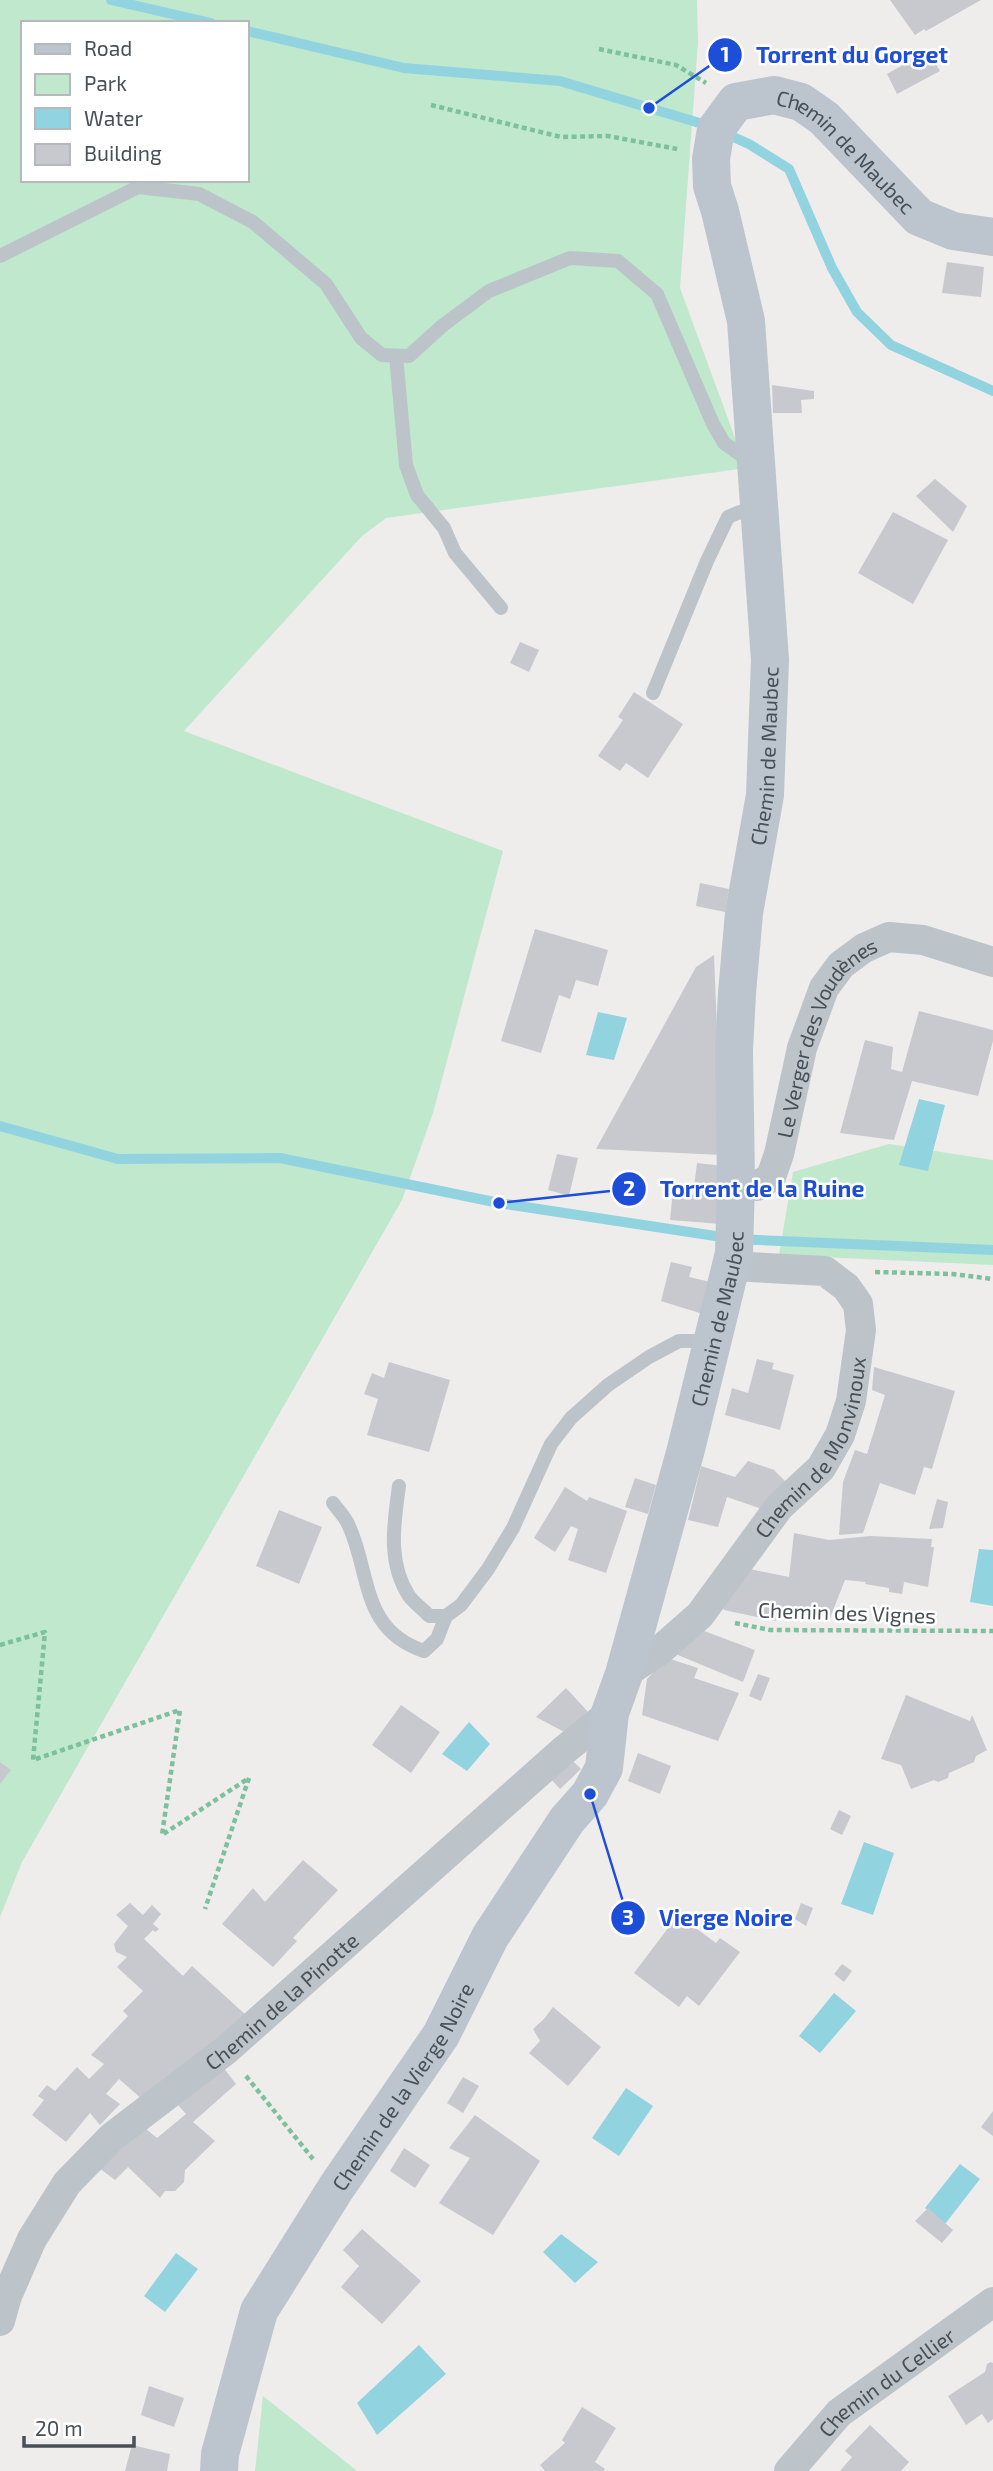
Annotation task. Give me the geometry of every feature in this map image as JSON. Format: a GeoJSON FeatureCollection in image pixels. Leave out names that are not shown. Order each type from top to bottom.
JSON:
{"type":"FeatureCollection","features":[{"type":"Feature","properties":{"kind":"street","name":"Chemin de Maubec"},"geometry":{"type":"LineString","coordinates":[[610,1713],[624,1674],[686,1449],[734,1253],[734,1050],[737,993],[744,913],[765,795],[770,660],[762,517],[746,321],[712,186],[711,159],[716,129],[736,102],[774,95],[801,102],[824,118],[919,217],[953,231],[993,237]]}},
{"type":"Feature","properties":{"kind":"street","name":"Le Verger des Voudènes"},"geometry":{"type":"LineString","coordinates":[[736,1182],[757,1186],[771,1177],[779,1154],[802,1048],[824,988],[841,965],[864,947],[889,937],[923,940],[993,961]]}},
{"type":"Feature","properties":{"kind":"street"},"geometry":{"type":"LineString","coordinates":[[730,1266],[825,1271]]}},
{"type":"Feature","properties":{"kind":"street","name":"Chemin de Monvinoux"},"geometry":{"type":"LineString","coordinates":[[624,1674],[659,1651],[700,1615],[779,1507],[821,1468],[840,1435],[851,1401],[861,1331],[858,1304],[846,1287],[825,1271]]}},
{"type":"Feature","properties":{"kind":"street","name":"Chemin de la Pinotte"},"geometry":{"type":"LineString","coordinates":[[0,2321],[7,2296],[32,2239],[67,2183],[112,2137],[226,2050],[563,1751],[610,1713]]}},
{"type":"Feature","properties":{"kind":"street","name":"Chemin de la Vierge Noire"},"geometry":{"type":"LineString","coordinates":[[219,2471],[220,2455],[259,2311],[336,2188],[441,2035],[490,1937],[567,1820],[590,1794],[604,1768],[610,1713]]}},
{"type":"Feature","properties":{"kind":"street","name":"Chemin du Cellier"},"geometry":{"type":"LineString","coordinates":[[789,2471],[839,2413],[993,2302]]}},
{"type":"Feature","properties":{"kind":"lane"},"geometry":{"type":"LineString","coordinates":[[0,256],[138,187],[199,194],[253,222],[326,284],[361,338],[382,355],[396,356],[408,356],[442,326],[489,291],[570,258],[618,261],[657,294],[713,424],[724,443],[758,467]]}},
{"type":"Feature","properties":{"kind":"lane"},"geometry":{"type":"LineString","coordinates":[[396,356],[406,465],[417,495],[444,528],[455,552],[501,608]]}},
{"type":"Feature","properties":{"kind":"lane"},"geometry":{"type":"LineString","coordinates":[[653,694],[707,561],[728,517],[740,512],[762,517]]}},
{"type":"Feature","properties":{"kind":"lane"},"geometry":{"type":"LineString","coordinates":[[333,1503],[349,1524],[369,1599],[386,1629],[405,1645],[424,1651],[437,1639],[446,1616],[461,1605],[488,1569],[513,1528],[551,1444],[571,1418],[608,1385],[649,1357],[679,1341],[712,1341]]}},
{"type":"Feature","properties":{"kind":"lane"},"geometry":{"type":"LineString","coordinates":[[399,1486],[392,1535],[397,1570],[410,1596],[429,1616],[446,1616]]}},
{"type":"Feature","properties":{"kind":"path"},"geometry":{"type":"LineString","coordinates":[[599,49],[677,65],[736,102]]}},
{"type":"Feature","properties":{"kind":"path"},"geometry":{"type":"LineString","coordinates":[[431,105],[561,137],[608,136],[664,145],[711,159]]}},
{"type":"Feature","properties":{"kind":"path"},"geometry":{"type":"LineString","coordinates":[[825,1271],[952,1274],[993,1279]]}},
{"type":"Feature","properties":{"kind":"path","name":"Chemin des Vignes"},"geometry":{"type":"LineString","coordinates":[[700,1615],[770,1630],[993,1631]]}},
{"type":"Feature","properties":{"kind":"path"},"geometry":{"type":"LineString","coordinates":[[0,1644],[45,1632],[33,1760],[180,1710],[162,1835],[249,1778],[205,1909]]}},
{"type":"Feature","properties":{"kind":"path"},"geometry":{"type":"LineString","coordinates":[[226,2050],[336,2188]]}},
{"type":"Feature","properties":{"kind":"green space"},"geometry":{"type":"Polygon","coordinates":[[[0,0],[697,0],[698,42],[680,288],[746,468],[386,518],[362,536],[184,731],[503,851],[433,1113],[402,1200],[22,1862],[0,1917],[0,0]]]}},
{"type":"Feature","properties":{"kind":"green space"},"geometry":{"type":"Polygon","coordinates":[[[889,1144],[993,1160],[993,1265],[779,1255],[793,1172],[889,1144]]]}},
{"type":"Feature","properties":{"kind":"green space"},"geometry":{"type":"Polygon","coordinates":[[[263,2396],[357,2471],[255,2471],[263,2396]]]}},
{"type":"Feature","properties":{"kind":"water"},"geometry":{"type":"Polygon","coordinates":[[[598,1012],[627,1018],[614,1060],[586,1055],[598,1012]]]}},
{"type":"Feature","properties":{"kind":"water"},"geometry":{"type":"Polygon","coordinates":[[[919,1099],[945,1105],[928,1171],[899,1165],[919,1099]]]}},
{"type":"Feature","properties":{"kind":"water"},"geometry":{"type":"Polygon","coordinates":[[[979,1549],[993,1550],[993,1606],[970,1602],[979,1549]]]}},
{"type":"Feature","properties":{"kind":"water"},"geometry":{"type":"Polygon","coordinates":[[[469,1722],[490,1744],[467,1771],[442,1754],[469,1722]]]}},
{"type":"Feature","properties":{"kind":"water"},"geometry":{"type":"Polygon","coordinates":[[[864,1842],[894,1853],[873,1915],[841,1904],[864,1842]]]}},
{"type":"Feature","properties":{"kind":"water"},"geometry":{"type":"Polygon","coordinates":[[[834,1993],[856,2011],[820,2053],[799,2036],[834,1993]]]}},
{"type":"Feature","properties":{"kind":"water"},"geometry":{"type":"Polygon","coordinates":[[[626,2088],[653,2106],[619,2156],[592,2138],[626,2088]]]}},
{"type":"Feature","properties":{"kind":"water"},"geometry":{"type":"Polygon","coordinates":[[[960,2164],[980,2179],[945,2224],[925,2208],[960,2164]]]}},
{"type":"Feature","properties":{"kind":"water"},"geometry":{"type":"Polygon","coordinates":[[[561,2234],[598,2262],[575,2283],[543,2252],[561,2234]]]}},
{"type":"Feature","properties":{"kind":"water"},"geometry":{"type":"Polygon","coordinates":[[[176,2253],[198,2269],[165,2312],[144,2296],[176,2253]]]}},
{"type":"Feature","properties":{"kind":"water"},"geometry":{"type":"Polygon","coordinates":[[[419,2345],[446,2374],[377,2435],[357,2403],[419,2345]]]}},
{"type":"Feature","properties":{"kind":"building"},"geometry":{"type":"Polygon","coordinates":[[[890,0],[981,0],[915,35],[890,0]]]}},
{"type":"Feature","properties":{"kind":"building"},"geometry":{"type":"Polygon","coordinates":[[[928,51],[940,71],[897,94],[887,74],[928,51]]]}},
{"type":"Feature","properties":{"kind":"building"},"geometry":{"type":"Polygon","coordinates":[[[947,262],[984,267],[981,297],[942,293],[947,262]]]}},
{"type":"Feature","properties":{"kind":"building"},"geometry":{"type":"Polygon","coordinates":[[[772,385],[814,391],[814,399],[801,400],[802,413],[773,413],[772,385]]]}},
{"type":"Feature","properties":{"kind":"building"},"geometry":{"type":"Polygon","coordinates":[[[935,479],[967,506],[953,532],[916,496],[935,479]]]}},
{"type":"Feature","properties":{"kind":"building"},"geometry":{"type":"Polygon","coordinates":[[[893,512],[948,540],[913,604],[858,573],[893,512]]]}},
{"type":"Feature","properties":{"kind":"building"},"geometry":{"type":"Polygon","coordinates":[[[520,642],[539,650],[529,672],[510,663],[520,642]]]}},
{"type":"Feature","properties":{"kind":"building"},"geometry":{"type":"Polygon","coordinates":[[[634,692],[683,724],[648,778],[626,763],[620,771],[598,756],[623,720],[618,717],[634,692]]]}},
{"type":"Feature","properties":{"kind":"building"},"geometry":{"type":"Polygon","coordinates":[[[700,883],[729,889],[725,912],[696,906],[700,883]]]}},
{"type":"Feature","properties":{"kind":"building"},"geometry":{"type":"Polygon","coordinates":[[[535,929],[608,950],[598,986],[576,980],[570,999],[559,995],[541,1053],[501,1041],[535,929]]]}},
{"type":"Feature","properties":{"kind":"building"},"geometry":{"type":"Polygon","coordinates":[[[714,955],[722,1155],[596,1149],[696,967],[714,955]]]}},
{"type":"Feature","properties":{"kind":"building"},"geometry":{"type":"Polygon","coordinates":[[[919,1011],[993,1030],[993,1041],[978,1096],[912,1081],[894,1140],[840,1133],[865,1040],[893,1047],[891,1069],[902,1072],[919,1011]]]}},
{"type":"Feature","properties":{"kind":"building"},"geometry":{"type":"Polygon","coordinates":[[[557,1154],[578,1158],[569,1196],[548,1190],[557,1154]]]}},
{"type":"Feature","properties":{"kind":"building"},"geometry":{"type":"Polygon","coordinates":[[[697,1163],[724,1166],[721,1224],[670,1220],[673,1192],[693,1195],[697,1163]]]}},
{"type":"Feature","properties":{"kind":"building"},"geometry":{"type":"Polygon","coordinates":[[[671,1262],[692,1267],[689,1277],[715,1283],[706,1315],[661,1301],[671,1262]]]}},
{"type":"Feature","properties":{"kind":"building"},"geometry":{"type":"Polygon","coordinates":[[[757,1359],[774,1363],[772,1369],[794,1375],[780,1430],[725,1415],[732,1388],[748,1393],[757,1359]]]}},
{"type":"Feature","properties":{"kind":"building"},"geometry":{"type":"Polygon","coordinates":[[[389,1362],[450,1380],[429,1452],[367,1435],[378,1399],[364,1394],[372,1373],[384,1378],[389,1362]]]}},
{"type":"Feature","properties":{"kind":"building"},"geometry":{"type":"Polygon","coordinates":[[[874,1367],[955,1391],[932,1469],[924,1467],[915,1495],[880,1483],[863,1533],[839,1535],[843,1482],[855,1450],[867,1454],[885,1395],[872,1390],[874,1367]]]}},
{"type":"Feature","properties":{"kind":"building"},"geometry":{"type":"Polygon","coordinates":[[[748,1461],[774,1470],[789,1485],[765,1510],[727,1497],[718,1527],[688,1520],[701,1466],[735,1477],[748,1461]]]}},
{"type":"Feature","properties":{"kind":"building"},"geometry":{"type":"Polygon","coordinates":[[[635,1478],[656,1485],[648,1514],[625,1507],[635,1478]]]}},
{"type":"Feature","properties":{"kind":"building"},"geometry":{"type":"Polygon","coordinates":[[[565,1487],[587,1501],[589,1497],[627,1511],[606,1573],[568,1560],[578,1529],[571,1526],[555,1552],[534,1538],[565,1487]]]}},
{"type":"Feature","properties":{"kind":"building"},"geometry":{"type":"Polygon","coordinates":[[[937,1499],[948,1502],[943,1528],[929,1529],[937,1499]]]}},
{"type":"Feature","properties":{"kind":"building"},"geometry":{"type":"Polygon","coordinates":[[[279,1510],[322,1527],[299,1584],[256,1566],[279,1510]]]}},
{"type":"Feature","properties":{"kind":"building"},"geometry":{"type":"Polygon","coordinates":[[[794,1533],[829,1540],[870,1536],[932,1539],[931,1547],[934,1547],[928,1587],[904,1582],[902,1594],[889,1592],[889,1588],[865,1584],[866,1582],[845,1580],[830,1618],[783,1609],[776,1621],[724,1610],[722,1605],[744,1568],[789,1577],[794,1533]]]}},
{"type":"Feature","properties":{"kind":"building"},"geometry":{"type":"Polygon","coordinates":[[[696,1628],[755,1650],[743,1682],[673,1653],[696,1628]]]}},
{"type":"Feature","properties":{"kind":"building"},"geometry":{"type":"Polygon","coordinates":[[[667,1658],[698,1668],[694,1678],[739,1693],[718,1741],[642,1715],[647,1679],[667,1658]]]}},
{"type":"Feature","properties":{"kind":"building"},"geometry":{"type":"Polygon","coordinates":[[[758,1674],[770,1678],[761,1701],[749,1696],[758,1674]]]}},
{"type":"Feature","properties":{"kind":"building"},"geometry":{"type":"Polygon","coordinates":[[[566,1688],[589,1713],[568,1734],[536,1717],[566,1688]]]}},
{"type":"Feature","properties":{"kind":"building"},"geometry":{"type":"Polygon","coordinates":[[[906,1695],[970,1721],[972,1715],[987,1750],[976,1756],[974,1762],[949,1773],[948,1778],[911,1789],[901,1765],[881,1759],[906,1695]]]}},
{"type":"Feature","properties":{"kind":"building"},"geometry":{"type":"Polygon","coordinates":[[[401,1705],[440,1732],[411,1773],[372,1745],[401,1705]]]}},
{"type":"Feature","properties":{"kind":"building"},"geometry":{"type":"Polygon","coordinates":[[[638,1753],[671,1766],[660,1794],[628,1781],[638,1753]]]}},
{"type":"Feature","properties":{"kind":"building"},"geometry":{"type":"Polygon","coordinates":[[[570,1758],[581,1769],[560,1789],[549,1777],[570,1758]]]}},
{"type":"Feature","properties":{"kind":"building"},"geometry":{"type":"Polygon","coordinates":[[[0,1762],[11,1770],[0,1784],[0,1762]]]}},
{"type":"Feature","properties":{"kind":"building"},"geometry":{"type":"Polygon","coordinates":[[[839,1810],[851,1816],[842,1835],[830,1829],[839,1810]]]}},
{"type":"Feature","properties":{"kind":"building"},"geometry":{"type":"Polygon","coordinates":[[[303,1860],[338,1890],[293,1938],[297,1941],[273,1967],[222,1924],[253,1888],[265,1902],[303,1860]]]}},
{"type":"Feature","properties":{"kind":"building"},"geometry":{"type":"Polygon","coordinates":[[[130,1903],[143,1915],[152,1905],[161,1914],[153,1924],[159,1929],[155,1932],[153,1930],[144,1939],[183,1976],[192,1966],[247,2016],[143,2100],[119,2079],[106,2094],[120,2104],[100,2125],[90,2113],[66,2142],[32,2115],[44,2100],[38,2096],[47,2085],[55,2091],[77,2067],[89,2079],[104,2064],[91,2055],[128,2016],[123,2011],[143,1991],[117,1967],[127,1957],[116,1952],[114,1944],[128,1926],[116,1915],[130,1903]]]}},
{"type":"Feature","properties":{"kind":"building"},"geometry":{"type":"Polygon","coordinates":[[[801,1903],[813,1908],[806,1926],[795,1919],[801,1903]]]}},
{"type":"Feature","properties":{"kind":"building"},"geometry":{"type":"Polygon","coordinates":[[[678,1915],[716,1943],[720,1938],[740,1952],[699,2006],[687,1996],[679,2007],[634,1973],[678,1915]]]}},
{"type":"Feature","properties":{"kind":"building"},"geometry":{"type":"Polygon","coordinates":[[[842,1964],[852,1971],[844,1982],[834,1974],[842,1964]]]}},
{"type":"Feature","properties":{"kind":"building"},"geometry":{"type":"Polygon","coordinates":[[[553,2007],[601,2047],[568,2086],[529,2053],[540,2041],[533,2029],[553,2007]]]}},
{"type":"Feature","properties":{"kind":"building"},"geometry":{"type":"Polygon","coordinates":[[[223,2067],[236,2084],[193,2122],[215,2141],[185,2170],[184,2182],[175,2191],[165,2191],[160,2198],[128,2167],[115,2180],[99,2168],[140,2124],[157,2138],[186,2114],[178,2105],[223,2067]]]}},
{"type":"Feature","properties":{"kind":"building"},"geometry":{"type":"Polygon","coordinates":[[[463,2077],[479,2086],[463,2113],[447,2103],[463,2077]]]}},
{"type":"Feature","properties":{"kind":"building"},"geometry":{"type":"Polygon","coordinates":[[[993,2111],[993,2136],[981,2127],[993,2111]]]}},
{"type":"Feature","properties":{"kind":"building"},"geometry":{"type":"Polygon","coordinates":[[[475,2115],[540,2161],[493,2235],[439,2203],[470,2158],[449,2148],[475,2115]]]}},
{"type":"Feature","properties":{"kind":"building"},"geometry":{"type":"Polygon","coordinates":[[[404,2148],[430,2165],[415,2188],[390,2171],[404,2148]]]}},
{"type":"Feature","properties":{"kind":"building"},"geometry":{"type":"Polygon","coordinates":[[[928,2208],[953,2230],[942,2243],[915,2221],[928,2208]]]}},
{"type":"Feature","properties":{"kind":"building"},"geometry":{"type":"Polygon","coordinates":[[[362,2229],[421,2281],[382,2324],[341,2287],[359,2266],[343,2250],[362,2229]]]}},
{"type":"Feature","properties":{"kind":"building"},"geometry":{"type":"Polygon","coordinates":[[[991,2362],[993,2419],[988,2423],[982,2414],[966,2425],[948,2396],[985,2372],[987,2364],[991,2362]]]}},
{"type":"Feature","properties":{"kind":"building"},"geometry":{"type":"Polygon","coordinates":[[[149,2386],[184,2398],[174,2427],[141,2415],[149,2386]]]}},
{"type":"Feature","properties":{"kind":"building"},"geometry":{"type":"Polygon","coordinates":[[[582,2407],[616,2428],[595,2462],[605,2469],[604,2471],[545,2471],[540,2465],[565,2443],[562,2440],[582,2407]]]}},
{"type":"Feature","properties":{"kind":"building"},"geometry":{"type":"Polygon","coordinates":[[[870,2425],[909,2462],[901,2471],[840,2471],[852,2457],[845,2451],[870,2425]]]}},
{"type":"Feature","properties":{"kind":"building"},"geometry":{"type":"Polygon","coordinates":[[[132,2445],[170,2454],[167,2471],[125,2471],[132,2445]]]}},
{"type":"Feature","properties":{"kind":"waterway"},"geometry":{"type":"LineString","coordinates":[[111,0],[202,21]]}},
{"type":"Feature","properties":{"kind":"waterway"},"geometry":{"type":"LineString","coordinates":[[248,31],[404,68],[560,81],[706,125],[749,144],[789,169],[832,268],[857,312],[891,345],[993,391]]}},
{"type":"Feature","properties":{"kind":"waterway"},"geometry":{"type":"LineString","coordinates":[[0,1126],[118,1159],[280,1158],[499,1203],[735,1239],[993,1250]]}},
{"type":"Feature","properties":{"kind":"place","name":"Torrent du Gorget"},"geometry":{"type":"Point","coordinates":[649,108]}},
{"type":"Feature","properties":{"kind":"place","name":"Torrent de la Ruine"},"geometry":{"type":"Point","coordinates":[499,1203]}},
{"type":"Feature","properties":{"kind":"place","name":"Vierge Noire"},"geometry":{"type":"Point","coordinates":[590,1794]}}]}
